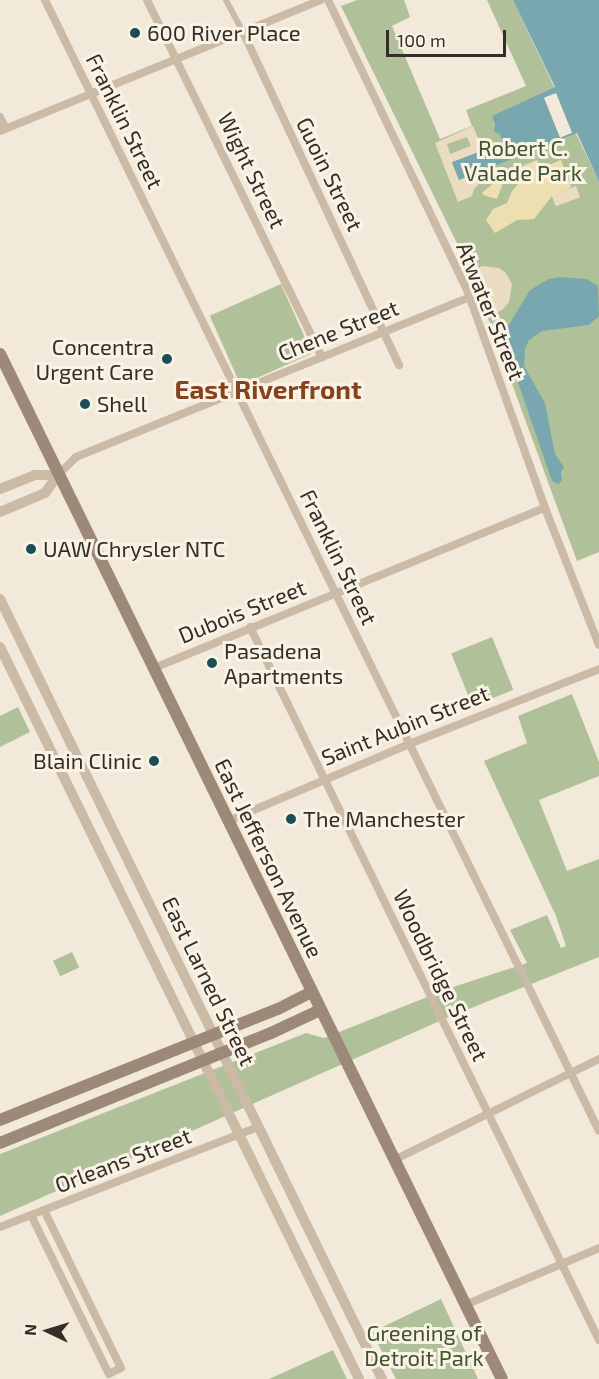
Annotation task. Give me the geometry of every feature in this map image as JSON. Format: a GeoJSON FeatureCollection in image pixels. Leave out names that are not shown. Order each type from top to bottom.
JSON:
{"type":"FeatureCollection","features":[{"type":"Feature","properties":{"kind":"main road","name":"East Jefferson Avenue"},"geometry":{"type":"LineString","coordinates":[[0,354],[502,1379]]}},
{"type":"Feature","properties":{"kind":"main road"},"geometry":{"type":"LineString","coordinates":[[0,1120],[234,1027],[312,992]]}},
{"type":"Feature","properties":{"kind":"main road"},"geometry":{"type":"LineString","coordinates":[[284,1006],[291,1013],[292,1022]]}},
{"type":"Feature","properties":{"kind":"main road"},"geometry":{"type":"LineString","coordinates":[[0,1143],[222,1053],[320,1010]]}},
{"type":"Feature","properties":{"kind":"main road"},"geometry":{"type":"LineString","coordinates":[[234,1027],[234,1037],[240,1045]]}},
{"type":"Feature","properties":{"kind":"main road"},"geometry":{"type":"LineString","coordinates":[[175,1050],[182,1058],[183,1068]]}},
{"type":"Feature","properties":{"kind":"main road"},"geometry":{"type":"LineString","coordinates":[[40,1104],[48,1123]]}},
{"type":"Feature","properties":{"kind":"street","name":"Franklin Street"},"geometry":{"type":"LineString","coordinates":[[45,0],[599,1131]]}},
{"type":"Feature","properties":{"kind":"street","name":"Wight Street"},"geometry":{"type":"LineString","coordinates":[[147,0],[322,357]]}},
{"type":"Feature","properties":{"kind":"street","name":"Guoin Street"},"geometry":{"type":"LineString","coordinates":[[226,0],[386,332],[399,365]]}},
{"type":"Feature","properties":{"kind":"street"},"geometry":{"type":"LineString","coordinates":[[0,117],[3,130],[321,0]]}},
{"type":"Feature","properties":{"kind":"street","name":"Atwater Street"},"geometry":{"type":"LineString","coordinates":[[328,0],[470,297],[545,508],[599,645]]}},
{"type":"Feature","properties":{"kind":"street","name":"Chene Street"},"geometry":{"type":"LineString","coordinates":[[0,512],[46,492],[58,475],[76,457],[470,297]]}},
{"type":"Feature","properties":{"kind":"street"},"geometry":{"type":"LineString","coordinates":[[0,489],[35,474],[58,475]]}},
{"type":"Feature","properties":{"kind":"street"},"geometry":{"type":"LineString","coordinates":[[24,479],[34,486],[32,499]]}},
{"type":"Feature","properties":{"kind":"street","name":"Dubois Street"},"geometry":{"type":"LineString","coordinates":[[154,668],[545,508]]}},
{"type":"Feature","properties":{"kind":"street","name":"East Larned Street"},"geometry":{"type":"LineString","coordinates":[[0,600],[382,1379]]}},
{"type":"Feature","properties":{"kind":"street","name":"Woodbridge Street"},"geometry":{"type":"LineString","coordinates":[[250,627],[599,1340]]}},
{"type":"Feature","properties":{"kind":"street","name":"East Larned Street"},"geometry":{"type":"LineString","coordinates":[[0,647],[359,1379]]}},
{"type":"Feature","properties":{"kind":"street","name":"Saint Aubin Street"},"geometry":{"type":"LineString","coordinates":[[228,821],[409,744],[599,669]]}},
{"type":"Feature","properties":{"kind":"street"},"geometry":{"type":"LineString","coordinates":[[66,783],[85,773]]}},
{"type":"Feature","properties":{"kind":"street"},"geometry":{"type":"LineString","coordinates":[[139,931],[158,922]]}},
{"type":"Feature","properties":{"kind":"street"},"geometry":{"type":"LineString","coordinates":[[185,1025],[197,1023],[204,1016]]}},
{"type":"Feature","properties":{"kind":"street"},"geometry":{"type":"LineString","coordinates":[[394,1160],[599,1059]]}},
{"type":"Feature","properties":{"kind":"street","name":"Orleans Street"},"geometry":{"type":"LineString","coordinates":[[0,1227],[258,1127]]}},
{"type":"Feature","properties":{"kind":"street"},"geometry":{"type":"LineString","coordinates":[[249,1156],[258,1147],[269,1148]]}},
{"type":"Feature","properties":{"kind":"street"},"geometry":{"type":"LineString","coordinates":[[275,1209],[295,1199]]}},
{"type":"Feature","properties":{"kind":"street"},"geometry":{"type":"LineString","coordinates":[[31,1215],[109,1374],[122,1368],[44,1210]]}},
{"type":"Feature","properties":{"kind":"street"},"geometry":{"type":"LineString","coordinates":[[465,1305],[599,1248]]}},
{"type":"Feature","properties":{"kind":"street"},"geometry":{"type":"LineString","coordinates":[[72,1299],[85,1293]]}},
{"type":"Feature","properties":{"kind":"green space","name":"Robert C. Valade Park"},"geometry":{"type":"Polygon","coordinates":[[[357,0],[404,0],[410,17],[392,26],[440,139],[472,126],[466,110],[526,86],[487,0],[513,0],[599,182],[599,552],[577,561],[471,272],[341,6],[357,0]]]}},
{"type":"Feature","properties":{"kind":"green space"},"geometry":{"type":"Polygon","coordinates":[[[281,284],[312,353],[241,385],[210,316],[281,284]]]}},
{"type":"Feature","properties":{"kind":"green space"},"geometry":{"type":"Polygon","coordinates":[[[492,637],[513,690],[473,706],[451,653],[492,637]]]}},
{"type":"Feature","properties":{"kind":"green space"},"geometry":{"type":"Polygon","coordinates":[[[572,694],[599,762],[599,776],[539,800],[567,871],[599,859],[599,957],[451,1016],[0,1216],[0,1154],[306,1033],[324,1038],[450,988],[527,963],[510,930],[547,915],[561,948],[566,946],[556,916],[484,761],[527,743],[518,716],[572,694]]]}},
{"type":"Feature","properties":{"kind":"green space"},"geometry":{"type":"Polygon","coordinates":[[[18,707],[30,732],[0,747],[0,716],[18,707]]]}},
{"type":"Feature","properties":{"kind":"green space"},"geometry":{"type":"Polygon","coordinates":[[[72,952],[79,967],[60,976],[53,961],[72,952]]]}},
{"type":"Feature","properties":{"kind":"green space","name":"Greening of Detroit Park"},"geometry":{"type":"Polygon","coordinates":[[[441,1299],[478,1379],[396,1379],[372,1332],[441,1299]]]}},
{"type":"Feature","properties":{"kind":"green space"},"geometry":{"type":"Polygon","coordinates":[[[333,1350],[347,1379],[269,1379],[333,1350]]]}},
{"type":"Feature","properties":{"kind":"sand"},"geometry":{"type":"Polygon","coordinates":[[[537,160],[541,168],[561,160],[571,187],[552,196],[534,219],[517,220],[495,233],[486,220],[493,209],[507,203],[512,191],[525,176],[511,180],[508,172],[537,160]]]}},
{"type":"Feature","properties":{"kind":"sand"},"geometry":{"type":"Polygon","coordinates":[[[496,181],[503,183],[497,199],[483,195],[482,193],[496,181]]]}},
{"type":"Feature","properties":{"kind":"shaded area"},"geometry":{"type":"Polygon","coordinates":[[[473,126],[483,150],[452,163],[459,180],[490,168],[494,177],[481,182],[474,189],[472,196],[458,202],[435,143],[473,126]],[[467,137],[447,144],[450,154],[471,146],[467,137]]]}},
{"type":"Feature","properties":{"kind":"shaded area"},"geometry":{"type":"Polygon","coordinates":[[[576,186],[580,197],[556,206],[552,195],[576,186]]]}},
{"type":"Feature","properties":{"kind":"shaded area"},"geometry":{"type":"Polygon","coordinates":[[[482,266],[499,268],[506,273],[512,284],[509,302],[502,310],[492,315],[482,314],[467,276],[482,266]]]}},
{"type":"Feature","properties":{"kind":"water"},"geometry":{"type":"Polygon","coordinates":[[[513,0],[599,0],[599,182],[577,133],[459,180],[452,162],[503,143],[500,134],[494,132],[495,124],[492,116],[555,87],[513,0]]]}},
{"type":"Feature","properties":{"kind":"water"},"geometry":{"type":"Polygon","coordinates":[[[560,277],[587,279],[598,286],[599,316],[589,325],[542,331],[529,340],[525,349],[524,366],[545,403],[555,454],[564,467],[561,472],[562,481],[558,484],[552,481],[502,336],[530,290],[549,279],[560,277]]]}},
{"type":"Feature","properties":{"kind":"pier"},"geometry":{"type":"Polygon","coordinates":[[[556,93],[572,133],[560,138],[544,98],[556,93]]]}},
{"type":"Feature","properties":{"kind":"place","name":"600 River Place"},"geometry":{"type":"Point","coordinates":[135,33]}},
{"type":"Feature","properties":{"kind":"place","name":"Concentra Urgent Care"},"geometry":{"type":"Point","coordinates":[167,359]}},
{"type":"Feature","properties":{"kind":"place","name":"Shell"},"geometry":{"type":"Point","coordinates":[85,404]}},
{"type":"Feature","properties":{"kind":"place","name":"UAW Chrysler NTC"},"geometry":{"type":"Point","coordinates":[31,549]}},
{"type":"Feature","properties":{"kind":"place","name":"Pasadena Apartments"},"geometry":{"type":"Point","coordinates":[212,663]}},
{"type":"Feature","properties":{"kind":"place","name":"Blain Clinic"},"geometry":{"type":"Point","coordinates":[154,761]}},
{"type":"Feature","properties":{"kind":"place","name":"The Manchester"},"geometry":{"type":"Point","coordinates":[291,819]}},
{"type":"Feature","properties":{"kind":"district","name":"East Riverfront"},"geometry":{"type":"Point","coordinates":[268,389]}}]}
